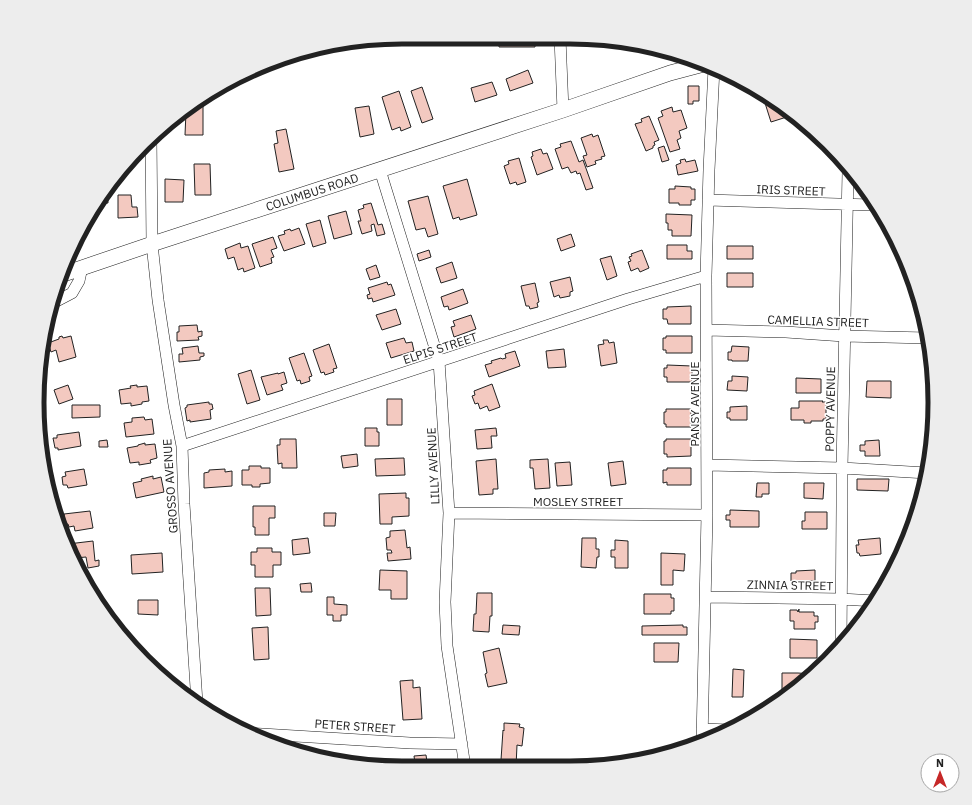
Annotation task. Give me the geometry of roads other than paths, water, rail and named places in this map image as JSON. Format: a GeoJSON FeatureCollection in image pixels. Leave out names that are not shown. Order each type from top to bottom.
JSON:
{"type":"FeatureCollection","features":[{"type":"Feature","properties":{"kind":"street"},"geometry":{"type":"LineString","coordinates":[[560,44],[563,110]]}},
{"type":"Feature","properties":{"kind":"street","name":"COLUMBUS ROAD"},"geometry":{"type":"LineString","coordinates":[[68,272],[563,110],[670,73],[695,66]]}},
{"type":"Feature","properties":{"kind":"street","name":"PANSY AVENUE"},"geometry":{"type":"LineString","coordinates":[[702,736],[707,515],[706,276],[714,74]]}},
{"type":"Feature","properties":{"kind":"street","name":"GROSSO AVENUE"},"geometry":{"type":"LineString","coordinates":[[151,147],[152,244],[158,300],[174,405],[182,446],[184,504],[197,696]]}},
{"type":"Feature","properties":{"kind":"street","name":"LILLY AVENUE"},"geometry":{"type":"LineString","coordinates":[[380,170],[439,361],[449,513],[445,602],[446,646],[464,761]]}},
{"type":"Feature","properties":{"kind":"street","name":"POPPY AVENUE"},"geometry":{"type":"LineString","coordinates":[[841,636],[842,468],[848,177]]}},
{"type":"Feature","properties":{"kind":"street","name":"IRIS STREET"},"geometry":{"type":"LineString","coordinates":[[708,200],[870,206]]}},
{"type":"Feature","properties":{"kind":"street"},"geometry":{"type":"LineString","coordinates":[[59,300],[72,293],[79,281],[82,267]]}},
{"type":"Feature","properties":{"kind":"street","name":"ELPIS STREET"},"geometry":{"type":"LineString","coordinates":[[182,446],[628,299],[706,276]]}},
{"type":"Feature","properties":{"kind":"street","name":"CAMELLIA STREET"},"geometry":{"type":"LineString","coordinates":[[707,330],[922,338]]}},
{"type":"Feature","properties":{"kind":"street"},"geometry":{"type":"LineString","coordinates":[[707,464],[921,472]]}},
{"type":"Feature","properties":{"kind":"street","name":"MOSLEY STREET"},"geometry":{"type":"LineString","coordinates":[[449,513],[707,515]]}},
{"type":"Feature","properties":{"kind":"street","name":"ZINNIA STREET"},"geometry":{"type":"LineString","coordinates":[[706,597],[869,601]]}},
{"type":"Feature","properties":{"kind":"street"},"geometry":{"type":"LineString","coordinates":[[702,729],[716,729]]}},
{"type":"Feature","properties":{"kind":"street","name":"PETER STREET"},"geometry":{"type":"LineString","coordinates":[[265,734],[410,743],[462,744]]}}]}
